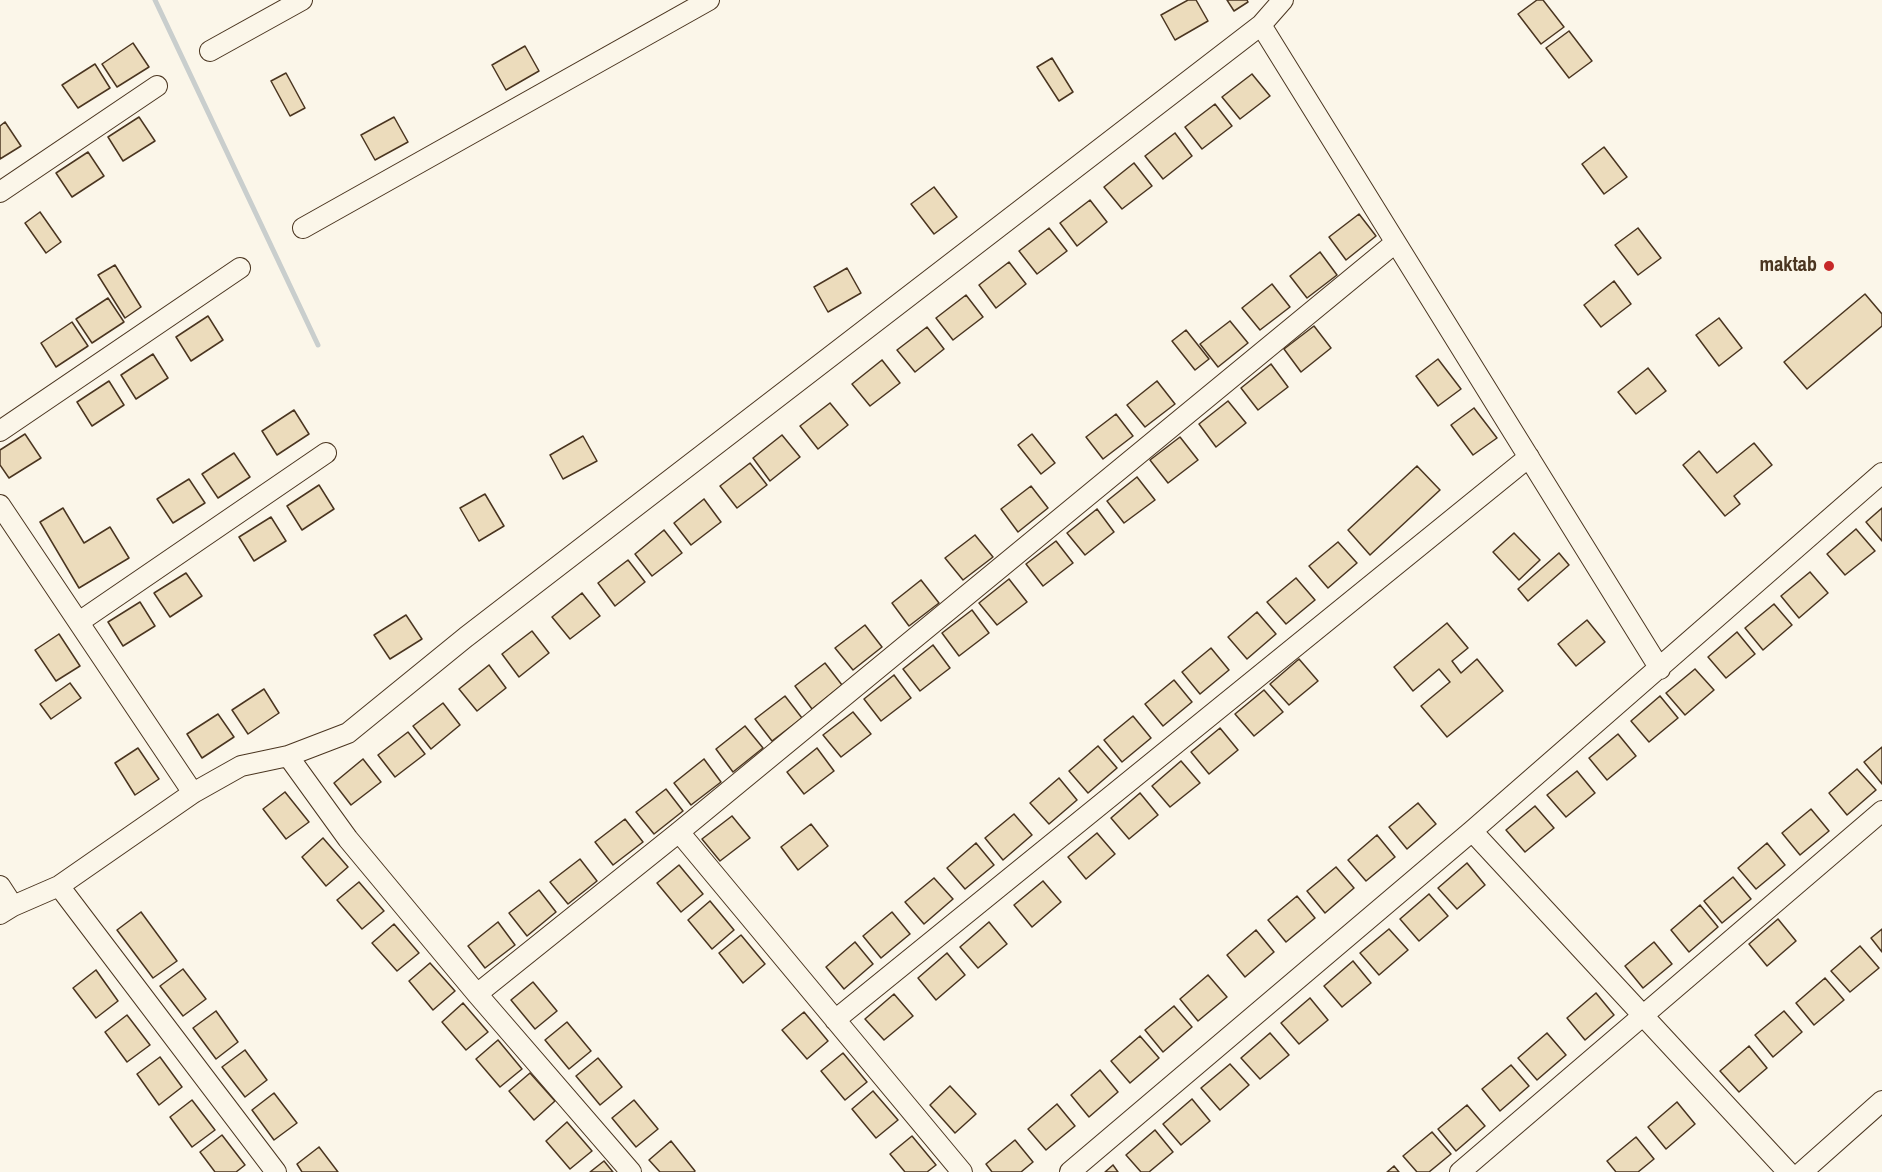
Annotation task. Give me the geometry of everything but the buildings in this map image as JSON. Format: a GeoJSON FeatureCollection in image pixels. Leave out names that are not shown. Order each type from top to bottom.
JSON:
{"type":"FeatureCollection","features":[{"type":"Feature","properties":{"kind":"street"},"geometry":{"type":"LineString","coordinates":[[210,51],[302,0]]}},
{"type":"Feature","properties":{"kind":"street"},"geometry":{"type":"LineString","coordinates":[[303,228],[707,0]]}},
{"type":"Feature","properties":{"kind":"street"},"geometry":{"type":"LineString","coordinates":[[0,886],[7,910],[59,886],[193,793],[241,766],[288,756],[348,733],[475,629],[1261,25],[1283,0]]}},
{"type":"Feature","properties":{"kind":"street"},"geometry":{"type":"LineString","coordinates":[[1261,25],[1660,669]]}},
{"type":"Feature","properties":{"kind":"street"},"geometry":{"type":"LineString","coordinates":[[0,192],[157,86]]}},
{"type":"Feature","properties":{"kind":"street"},"geometry":{"type":"LineString","coordinates":[[477,994],[679,832],[1395,243]]}},
{"type":"Feature","properties":{"kind":"street"},"geometry":{"type":"LineString","coordinates":[[0,431],[240,268]]}},
{"type":"Feature","properties":{"kind":"street"},"geometry":{"type":"LineString","coordinates":[[79,622],[326,453]]}},
{"type":"Feature","properties":{"kind":"street"},"geometry":{"type":"LineString","coordinates":[[834,1020],[1529,457]]}},
{"type":"Feature","properties":{"kind":"street"},"geometry":{"type":"LineString","coordinates":[[1070,1172],[1472,831],[1882,473]]}},
{"type":"Feature","properties":{"kind":"street"},"geometry":{"type":"LineString","coordinates":[[0,505],[193,793]]}},
{"type":"Feature","properties":{"kind":"street"},"geometry":{"type":"LineString","coordinates":[[288,756],[348,839],[477,994],[631,1172]]}},
{"type":"Feature","properties":{"kind":"street"},"geometry":{"type":"LineString","coordinates":[[1460,1172],[1882,811]]}},
{"type":"Feature","properties":{"kind":"street"},"geometry":{"type":"LineString","coordinates":[[1472,831],[1788,1172]]}},
{"type":"Feature","properties":{"kind":"street"},"geometry":{"type":"LineString","coordinates":[[679,832],[962,1172]]}},
{"type":"Feature","properties":{"kind":"street"},"geometry":{"type":"LineString","coordinates":[[59,886],[276,1172]]}},
{"type":"Feature","properties":{"kind":"street"},"geometry":{"type":"LineString","coordinates":[[1802,1172],[1882,1101]]}},
{"type":"Feature","properties":{"kind":"waterway"},"geometry":{"type":"LineString","coordinates":[[155,0],[318,345]]}},
{"type":"Feature","properties":{"kind":"place","name":"maktab"},"geometry":{"type":"Point","coordinates":[1829,266]}}]}
